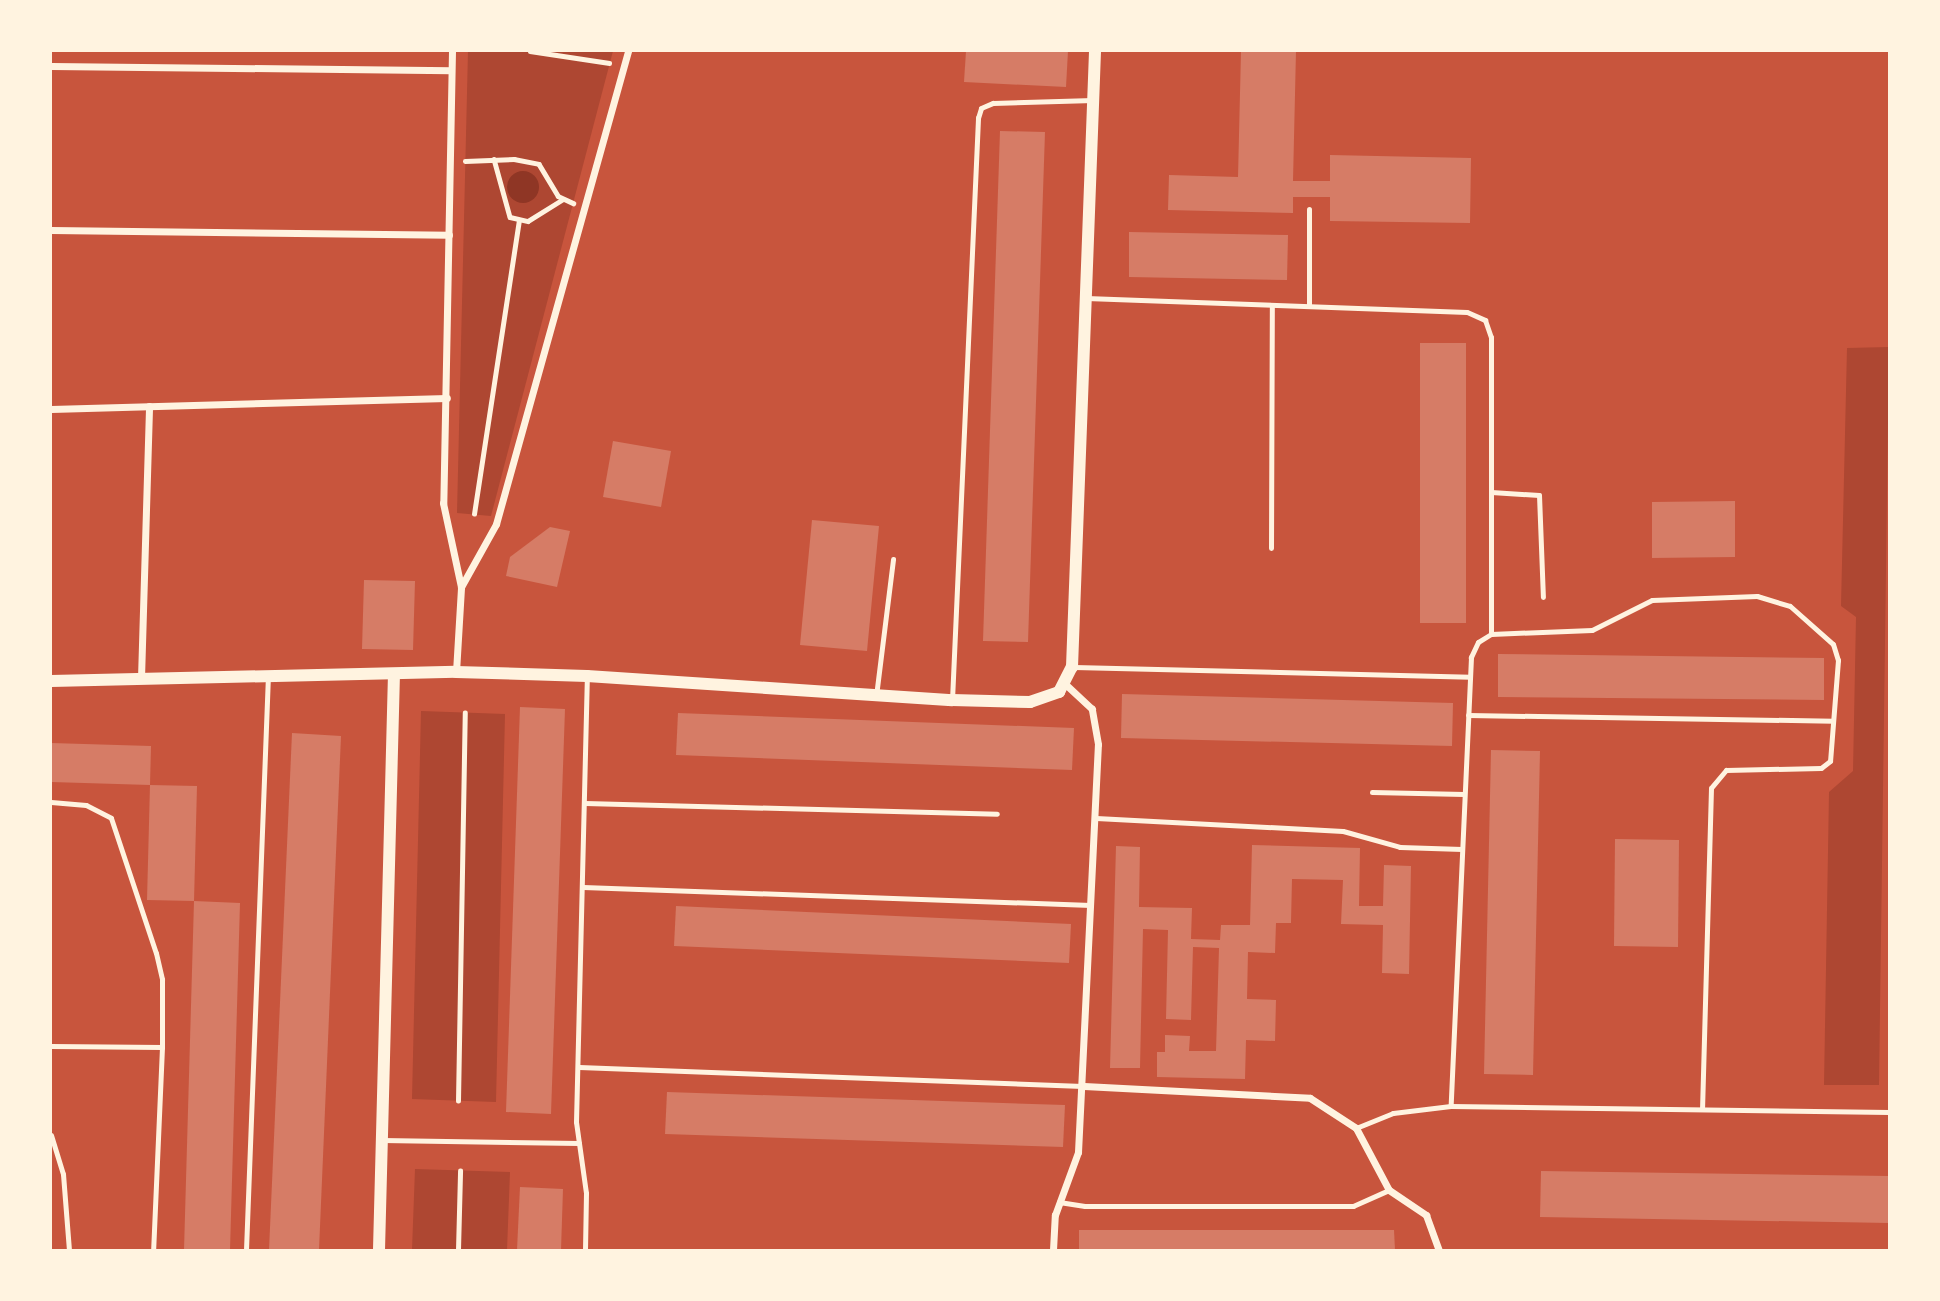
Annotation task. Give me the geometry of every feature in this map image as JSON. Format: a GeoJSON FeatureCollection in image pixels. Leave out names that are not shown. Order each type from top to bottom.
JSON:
{"type":"FeatureCollection","features":[{"type":"Feature","properties":{"kind":"street"},"geometry":{"type":"LineString","coordinates":[[452,51],[443,503],[461,587],[456,673]]}},
{"type":"Feature","properties":{"kind":"street"},"geometry":{"type":"LineString","coordinates":[[461,587],[496,524],[628,51]]}},
{"type":"Feature","properties":{"kind":"street"},"geometry":{"type":"LineString","coordinates":[[51,681],[456,673],[587,676],[953,701],[1030,702],[1059,692],[1066,685],[1072,667],[1095,51]]}},
{"type":"Feature","properties":{"kind":"street"},"geometry":{"type":"LineString","coordinates":[[51,66],[451,70]]}},
{"type":"Feature","properties":{"kind":"street"},"geometry":{"type":"LineString","coordinates":[[51,230],[449,235]]}},
{"type":"Feature","properties":{"kind":"street"},"geometry":{"type":"LineString","coordinates":[[51,409],[447,398]]}},
{"type":"Feature","properties":{"kind":"street"},"geometry":{"type":"LineString","coordinates":[[141,678],[149,405]]}},
{"type":"Feature","properties":{"kind":"street"},"geometry":{"type":"LineString","coordinates":[[379,1250],[394,674]]}},
{"type":"Feature","properties":{"kind":"street"},"geometry":{"type":"LineString","coordinates":[[1053,1250],[1059,1202],[1078,1152],[1084,1086],[1096,818],[1097,725],[1092,709],[1066,685]]}},
{"type":"Feature","properties":{"kind":"street"},"geometry":{"type":"LineString","coordinates":[[1084,1086],[1310,1098],[1356,1128],[1389,1189],[1426,1215],[1439,1250]]}},
{"type":"Feature","properties":{"kind":"lane"},"geometry":{"type":"LineString","coordinates":[[953,701],[978,118],[981,108],[993,103],[1093,100]]}},
{"type":"Feature","properties":{"kind":"lane"},"geometry":{"type":"LineString","coordinates":[[1309,209],[1309,306]]}},
{"type":"Feature","properties":{"kind":"lane"},"geometry":{"type":"LineString","coordinates":[[1085,298],[1467,312],[1485,320],[1491,337],[1491,634]]}},
{"type":"Feature","properties":{"kind":"lane"},"geometry":{"type":"LineString","coordinates":[[1271,548],[1272,305]]}},
{"type":"Feature","properties":{"kind":"lane"},"geometry":{"type":"LineString","coordinates":[[1491,492],[1539,495],[1543,597]]}},
{"type":"Feature","properties":{"kind":"lane"},"geometry":{"type":"LineString","coordinates":[[876,696],[893,559]]}},
{"type":"Feature","properties":{"kind":"lane"},"geometry":{"type":"LineString","coordinates":[[1451,1106],[1470,677],[1478,642],[1491,634],[1592,630],[1652,600],[1778,599],[1833,644],[1838,660],[1830,761],[1821,768],[1726,770],[1711,788],[1702,1110]]}},
{"type":"Feature","properties":{"kind":"lane"},"geometry":{"type":"LineString","coordinates":[[1072,667],[1470,677]]}},
{"type":"Feature","properties":{"kind":"lane"},"geometry":{"type":"LineString","coordinates":[[246,1250],[268,676]]}},
{"type":"Feature","properties":{"kind":"lane"},"geometry":{"type":"LineString","coordinates":[[585,1250],[586,1193],[579,1143],[579,1067],[587,676]]}},
{"type":"Feature","properties":{"kind":"lane"},"geometry":{"type":"LineString","coordinates":[[1468,715],[1833,721]]}},
{"type":"Feature","properties":{"kind":"lane"},"geometry":{"type":"LineString","coordinates":[[1372,792],[1464,794]]}},
{"type":"Feature","properties":{"kind":"lane"},"geometry":{"type":"LineString","coordinates":[[51,802],[86,804],[111,818],[156,953],[162,979],[162,1047],[153,1250]]}},
{"type":"Feature","properties":{"kind":"lane"},"geometry":{"type":"LineString","coordinates":[[585,803],[998,814]]}},
{"type":"Feature","properties":{"kind":"lane"},"geometry":{"type":"LineString","coordinates":[[1096,818],[1343,831],[1400,847],[1462,849]]}},
{"type":"Feature","properties":{"kind":"lane"},"geometry":{"type":"LineString","coordinates":[[583,887],[1091,905]]}},
{"type":"Feature","properties":{"kind":"lane"},"geometry":{"type":"LineString","coordinates":[[51,1046],[162,1047]]}},
{"type":"Feature","properties":{"kind":"lane"},"geometry":{"type":"LineString","coordinates":[[579,1067],[1084,1086]]}},
{"type":"Feature","properties":{"kind":"lane"},"geometry":{"type":"LineString","coordinates":[[1356,1128],[1393,1114],[1451,1106],[1889,1112]]}},
{"type":"Feature","properties":{"kind":"lane"},"geometry":{"type":"LineString","coordinates":[[51,1135],[63,1174],[69,1250]]}},
{"type":"Feature","properties":{"kind":"lane"},"geometry":{"type":"LineString","coordinates":[[383,1140],[579,1143]]}},
{"type":"Feature","properties":{"kind":"lane"},"geometry":{"type":"LineString","coordinates":[[1059,1202],[1085,1206],[1353,1206],[1389,1189]]}},
{"type":"Feature","properties":{"kind":"path"},"geometry":{"type":"LineString","coordinates":[[530,51],[610,63]]}},
{"type":"Feature","properties":{"kind":"path"},"geometry":{"type":"LineString","coordinates":[[465,161],[494,159],[539,164],[562,200],[576,204]]}},
{"type":"Feature","properties":{"kind":"path"},"geometry":{"type":"LineString","coordinates":[[494,159],[505,211],[519,221],[543,216],[562,200]]}},
{"type":"Feature","properties":{"kind":"path"},"geometry":{"type":"LineString","coordinates":[[474,514],[519,221]]}},
{"type":"Feature","properties":{"kind":"path"},"geometry":{"type":"LineString","coordinates":[[458,1101],[465,713]]}},
{"type":"Feature","properties":{"kind":"path"},"geometry":{"type":"LineString","coordinates":[[458,1250],[460,1171]]}},
{"type":"Feature","properties":{"kind":"shaded area"},"geometry":{"type":"Polygon","coordinates":[[[468,51],[613,51],[491,516],[457,513],[468,51]]]}},
{"type":"Feature","properties":{"kind":"shaded area"},"geometry":{"type":"Polygon","coordinates":[[[523,171],[534,176],[539,187],[534,198],[523,203],[512,198],[507,187],[512,176],[523,171]]]}},
{"type":"Feature","properties":{"kind":"shaded area"},"geometry":{"type":"Polygon","coordinates":[[[1889,347],[1879,1085],[1824,1085],[1829,792],[1853,771],[1856,617],[1841,606],[1847,348],[1889,347]]]}},
{"type":"Feature","properties":{"kind":"shaded area"},"geometry":{"type":"Polygon","coordinates":[[[421,711],[505,714],[496,1102],[412,1099],[421,711]]]}},
{"type":"Feature","properties":{"kind":"shaded area"},"geometry":{"type":"Polygon","coordinates":[[[415,1169],[510,1172],[507,1250],[412,1250],[415,1169]]]}},
{"type":"Feature","properties":{"kind":"building"},"geometry":{"type":"Polygon","coordinates":[[[966,51],[1068,51],[1066,87],[964,82],[966,51]]]}},
{"type":"Feature","properties":{"kind":"building"},"geometry":{"type":"Polygon","coordinates":[[[1241,51],[1296,51],[1293,181],[1330,181],[1330,155],[1471,158],[1470,223],[1330,221],[1330,197],[1293,197],[1293,213],[1168,210],[1169,175],[1238,177],[1241,51]]]}},
{"type":"Feature","properties":{"kind":"building"},"geometry":{"type":"Polygon","coordinates":[[[1000,131],[1045,132],[1028,642],[983,641],[1000,131]]]}},
{"type":"Feature","properties":{"kind":"building"},"geometry":{"type":"Polygon","coordinates":[[[1129,232],[1288,235],[1287,280],[1129,277],[1129,232]]]}},
{"type":"Feature","properties":{"kind":"building"},"geometry":{"type":"Polygon","coordinates":[[[1420,343],[1466,343],[1466,623],[1420,623],[1420,343]]]}},
{"type":"Feature","properties":{"kind":"building"},"geometry":{"type":"Polygon","coordinates":[[[613,441],[671,451],[661,507],[603,497],[613,441]]]}},
{"type":"Feature","properties":{"kind":"building"},"geometry":{"type":"Polygon","coordinates":[[[1735,501],[1735,557],[1652,558],[1652,502],[1735,501]]]}},
{"type":"Feature","properties":{"kind":"building"},"geometry":{"type":"Polygon","coordinates":[[[812,520],[879,526],[867,651],[800,645],[812,520]]]}},
{"type":"Feature","properties":{"kind":"building"},"geometry":{"type":"Polygon","coordinates":[[[550,527],[570,531],[557,587],[506,576],[510,557],[550,527]]]}},
{"type":"Feature","properties":{"kind":"building"},"geometry":{"type":"Polygon","coordinates":[[[364,580],[415,581],[413,650],[362,649],[364,580]]]}},
{"type":"Feature","properties":{"kind":"building"},"geometry":{"type":"Polygon","coordinates":[[[1498,654],[1824,658],[1824,700],[1498,697],[1498,654]]]}},
{"type":"Feature","properties":{"kind":"building"},"geometry":{"type":"Polygon","coordinates":[[[1122,694],[1453,703],[1452,746],[1121,738],[1122,694]]]}},
{"type":"Feature","properties":{"kind":"building"},"geometry":{"type":"Polygon","coordinates":[[[520,707],[565,709],[551,1114],[506,1112],[520,707]]]}},
{"type":"Feature","properties":{"kind":"building"},"geometry":{"type":"Polygon","coordinates":[[[678,713],[1074,728],[1072,770],[676,755],[678,713]]]}},
{"type":"Feature","properties":{"kind":"building"},"geometry":{"type":"Polygon","coordinates":[[[292,733],[341,736],[319,1250],[269,1250],[292,733]]]}},
{"type":"Feature","properties":{"kind":"building"},"geometry":{"type":"Polygon","coordinates":[[[51,743],[151,746],[150,785],[51,782],[51,743]]]}},
{"type":"Feature","properties":{"kind":"building"},"geometry":{"type":"Polygon","coordinates":[[[1491,750],[1540,751],[1533,1075],[1484,1074],[1491,750]]]}},
{"type":"Feature","properties":{"kind":"building"},"geometry":{"type":"Polygon","coordinates":[[[150,785],[197,786],[194,901],[147,900],[150,785]]]}},
{"type":"Feature","properties":{"kind":"building"},"geometry":{"type":"Polygon","coordinates":[[[1615,839],[1679,840],[1678,947],[1614,946],[1615,839]]]}},
{"type":"Feature","properties":{"kind":"building"},"geometry":{"type":"Polygon","coordinates":[[[1252,845],[1360,848],[1359,906],[1383,906],[1384,865],[1411,866],[1409,974],[1382,973],[1383,925],[1341,924],[1343,880],[1292,879],[1291,923],[1276,923],[1275,953],[1248,952],[1247,999],[1276,1000],[1275,1041],[1246,1040],[1245,1079],[1157,1077],[1157,1052],[1165,1052],[1165,1035],[1190,1036],[1189,1051],[1216,1051],[1219,948],[1193,947],[1191,1020],[1166,1019],[1168,930],[1143,929],[1140,1068],[1110,1068],[1116,846],[1140,847],[1139,907],[1192,908],[1191,939],[1220,940],[1221,925],[1250,925],[1252,845]]]}},
{"type":"Feature","properties":{"kind":"building"},"geometry":{"type":"Polygon","coordinates":[[[194,901],[240,903],[230,1250],[184,1250],[194,901]]]}},
{"type":"Feature","properties":{"kind":"building"},"geometry":{"type":"Polygon","coordinates":[[[676,906],[1071,924],[1069,963],[674,946],[676,906]]]}},
{"type":"Feature","properties":{"kind":"building"},"geometry":{"type":"Polygon","coordinates":[[[667,1092],[1065,1105],[1063,1147],[665,1134],[667,1092]]]}},
{"type":"Feature","properties":{"kind":"building"},"geometry":{"type":"Polygon","coordinates":[[[1541,1171],[1889,1176],[1889,1223],[1540,1217],[1541,1171]]]}},
{"type":"Feature","properties":{"kind":"building"},"geometry":{"type":"Polygon","coordinates":[[[520,1187],[563,1189],[561,1250],[517,1250],[520,1187]]]}},
{"type":"Feature","properties":{"kind":"building"},"geometry":{"type":"Polygon","coordinates":[[[1079,1230],[1394,1230],[1395,1250],[1079,1250],[1079,1230]]]}}]}
